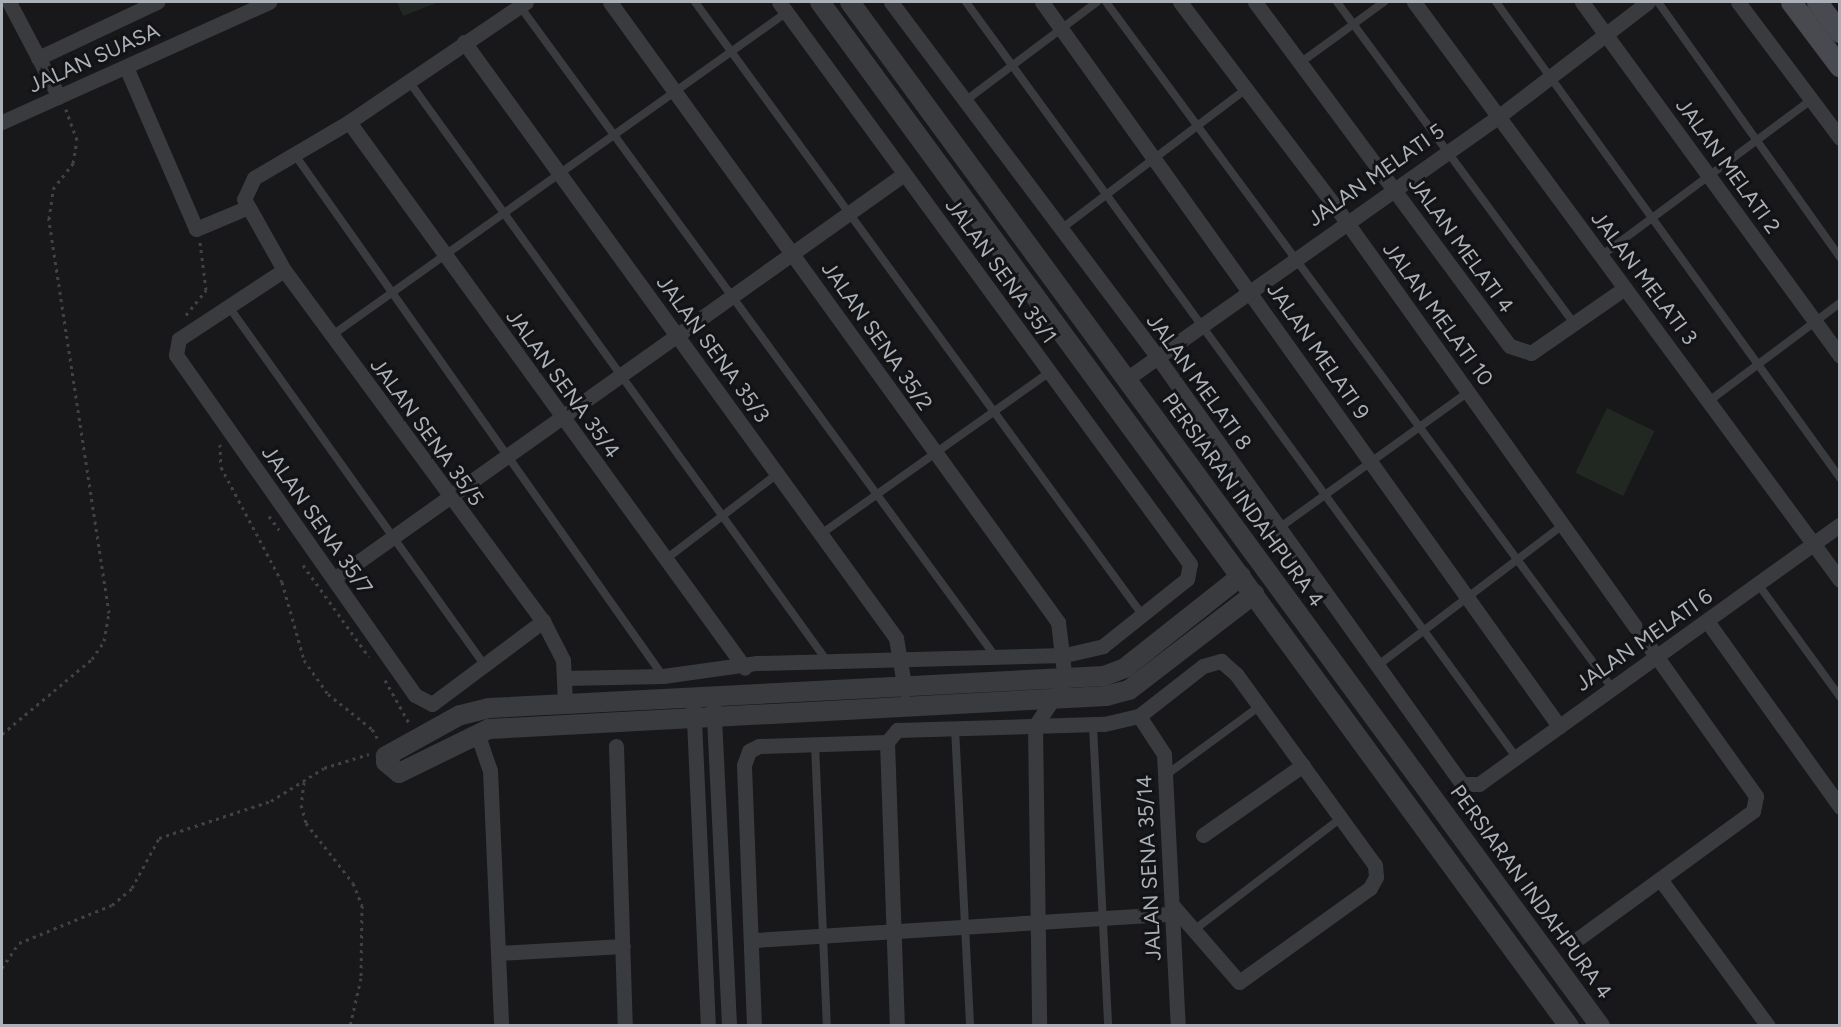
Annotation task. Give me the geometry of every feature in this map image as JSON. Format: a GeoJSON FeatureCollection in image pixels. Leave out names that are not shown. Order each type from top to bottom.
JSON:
{"type":"FeatureCollection","features":[{"type":"Feature","properties":{"kind":"main road"},"geometry":{"type":"LineString","coordinates":[[1791,2],[1839,67]]}},
{"type":"Feature","properties":{"kind":"main road"},"geometry":{"type":"LineString","coordinates":[[1817,2],[1839,32]]}},
{"type":"Feature","properties":{"kind":"street"},"geometry":{"type":"LineString","coordinates":[[9,2],[59,97]]}},
{"type":"Feature","properties":{"kind":"street"},"geometry":{"type":"LineString","coordinates":[[38,58],[157,2]]}},
{"type":"Feature","properties":{"kind":"street","name":"JALAN SUASA"},"geometry":{"type":"LineString","coordinates":[[2,122],[269,2]]}},
{"type":"Feature","properties":{"kind":"street","name":"JALAN SENA 35/2"},"geometry":{"type":"LineString","coordinates":[[610,2],[1058,622],[1065,655],[1065,681]]}},
{"type":"Feature","properties":{"kind":"street"},"geometry":{"type":"LineString","coordinates":[[820,2],[1569,1026]]}},
{"type":"Feature","properties":{"kind":"street","name":"PERSIARAN INDAHPURA 4"},"geometry":{"type":"LineString","coordinates":[[850,2],[1600,1026]]}},
{"type":"Feature","properties":{"kind":"street","name":"JALAN MELATI 8"},"geometry":{"type":"LineString","coordinates":[[891,2],[1059,230],[1158,358],[1455,776],[1471,788]]}},
{"type":"Feature","properties":{"kind":"street","name":"JALAN MELATI 9"},"geometry":{"type":"LineString","coordinates":[[1042,2],[1559,726]]}},
{"type":"Feature","properties":{"kind":"street","name":"JALAN MELATI 10"},"geometry":{"type":"LineString","coordinates":[[1180,2],[1346,222],[1756,796],[1753,811],[1572,943]]}},
{"type":"Feature","properties":{"kind":"street","name":"JALAN MELATI 4"},"geometry":{"type":"LineString","coordinates":[[1255,2],[1510,346],[1532,352],[1625,288]]}},
{"type":"Feature","properties":{"kind":"street","name":"JALAN MELATI 3"},"geometry":{"type":"LineString","coordinates":[[1414,2],[1839,580]]}},
{"type":"Feature","properties":{"kind":"street","name":"JALAN MELATI 2"},"geometry":{"type":"LineString","coordinates":[[1582,2],[1839,356]]}},
{"type":"Feature","properties":{"kind":"street","name":"JALAN MELATI 5"},"geometry":{"type":"LineString","coordinates":[[1125,380],[1445,152],[1498,117],[1648,2]]}},
{"type":"Feature","properties":{"kind":"street"},"geometry":{"type":"LineString","coordinates":[[1738,2],[1839,138]]}},
{"type":"Feature","properties":{"kind":"street"},"geometry":{"type":"LineString","coordinates":[[126,67],[196,229],[246,208],[246,188],[349,122],[523,3]]}},
{"type":"Feature","properties":{"kind":"street","name":"JALAN SENA 35/1"},"geometry":{"type":"LineString","coordinates":[[783,7],[1190,564],[1187,579],[1143,616]]}},
{"type":"Feature","properties":{"kind":"street","name":"JALAN SENA 35/3"},"geometry":{"type":"LineString","coordinates":[[464,42],[896,638],[904,662],[905,690]]}},
{"type":"Feature","properties":{"kind":"street","name":"JALAN SENA 35/4"},"geometry":{"type":"LineString","coordinates":[[349,122],[560,418],[666,558],[745,668]]}},
{"type":"Feature","properties":{"kind":"street"},"geometry":{"type":"LineString","coordinates":[[334,579],[904,174]]}},
{"type":"Feature","properties":{"kind":"street","name":"JALAN SENA 35/5"},"geometry":{"type":"LineString","coordinates":[[246,208],[284,270],[331,336],[448,498],[543,621],[559,646],[565,703]]}},
{"type":"Feature","properties":{"kind":"street","name":"JALAN SENA 35/7"},"geometry":{"type":"LineString","coordinates":[[284,270],[179,339],[176,355],[421,702],[432,704],[543,621]]}},
{"type":"Feature","properties":{"kind":"street","name":"JALAN MELATI 6"},"geometry":{"type":"LineString","coordinates":[[1471,788],[1839,525]]}},
{"type":"Feature","properties":{"kind":"street"},"geometry":{"type":"LineString","coordinates":[[1241,576],[1125,668],[1065,681],[905,690],[565,703],[460,715],[386,756],[399,773],[477,733],[1046,704],[1129,690],[1254,594]]}},
{"type":"Feature","properties":{"kind":"street"},"geometry":{"type":"LineString","coordinates":[[564,678],[663,676],[745,668],[757,663],[904,662],[1065,655],[1102,646],[1143,616]]}},
{"type":"Feature","properties":{"kind":"street"},"geometry":{"type":"LineString","coordinates":[[1707,621],[1839,807]]}},
{"type":"Feature","properties":{"kind":"street"},"geometry":{"type":"LineString","coordinates":[[754,940],[823,936],[894,931],[964,926],[1036,921],[1103,917],[1172,909],[1193,931],[1232,981],[1246,981],[1370,888],[1375,865],[1231,666],[1213,661],[1139,716],[1092,726],[897,730],[887,742],[894,931],[897,1026]]}},
{"type":"Feature","properties":{"kind":"street"},"geometry":{"type":"LineString","coordinates":[[1039,1026],[1035,726],[1046,704],[1065,681]]}},
{"type":"Feature","properties":{"kind":"street"},"geometry":{"type":"LineString","coordinates":[[708,1026],[705,720],[713,697]]}},
{"type":"Feature","properties":{"kind":"street"},"geometry":{"type":"LineString","coordinates":[[693,698],[705,720],[729,1026]]}},
{"type":"Feature","properties":{"kind":"street","name":"JALAN SENA 35/14"},"geometry":{"type":"LineString","coordinates":[[1139,716],[1160,742],[1165,776],[1178,1026]]}},
{"type":"Feature","properties":{"kind":"street"},"geometry":{"type":"LineString","coordinates":[[477,733],[490,770],[501,1026]]}},
{"type":"Feature","properties":{"kind":"street"},"geometry":{"type":"LineString","coordinates":[[754,1026],[754,940],[744,765],[749,751],[759,746],[887,742]]}},
{"type":"Feature","properties":{"kind":"street"},"geometry":{"type":"LineString","coordinates":[[616,746],[626,1026]]}},
{"type":"Feature","properties":{"kind":"street"},"geometry":{"type":"LineString","coordinates":[[1203,835],[1303,765]]}},
{"type":"Feature","properties":{"kind":"street"},"geometry":{"type":"LineString","coordinates":[[1660,879],[1768,1026]]}},
{"type":"Feature","properties":{"kind":"street"},"geometry":{"type":"LineString","coordinates":[[498,952],[623,946]]}},
{"type":"Feature","properties":{"kind":"lane"},"geometry":{"type":"LineString","coordinates":[[695,2],[846,215],[1143,616]]}},
{"type":"Feature","properties":{"kind":"lane"},"geometry":{"type":"LineString","coordinates":[[966,2],[1322,495],[1516,757]]}},
{"type":"Feature","properties":{"kind":"lane"},"geometry":{"type":"LineString","coordinates":[[964,102],[1097,2]]}},
{"type":"Feature","properties":{"kind":"lane"},"geometry":{"type":"LineString","coordinates":[[1106,2],[1297,257],[1516,561],[1612,688]]}},
{"type":"Feature","properties":{"kind":"lane"},"geometry":{"type":"LineString","coordinates":[[1337,2],[1445,152],[1574,324]]}},
{"type":"Feature","properties":{"kind":"lane"},"geometry":{"type":"LineString","coordinates":[[1300,63],[1384,2]]}},
{"type":"Feature","properties":{"kind":"lane"},"geometry":{"type":"LineString","coordinates":[[1496,2],[1761,362],[1839,478]]}},
{"type":"Feature","properties":{"kind":"lane"},"geometry":{"type":"LineString","coordinates":[[1658,2],[1839,257]]}},
{"type":"Feature","properties":{"kind":"lane"},"geometry":{"type":"LineString","coordinates":[[523,3],[878,492],[995,658]]}},
{"type":"Feature","properties":{"kind":"lane"},"geometry":{"type":"LineString","coordinates":[[331,336],[618,134],[730,51],[783,7]]}},
{"type":"Feature","properties":{"kind":"lane"},"geometry":{"type":"LineString","coordinates":[[408,80],[828,662]]}},
{"type":"Feature","properties":{"kind":"lane"},"geometry":{"type":"LineString","coordinates":[[1059,230],[1246,89]]}},
{"type":"Feature","properties":{"kind":"lane"},"geometry":{"type":"LineString","coordinates":[[1601,256],[1811,100]]}},
{"type":"Feature","properties":{"kind":"lane"},"geometry":{"type":"LineString","coordinates":[[295,155],[663,676]]}},
{"type":"Feature","properties":{"kind":"lane"},"geometry":{"type":"LineString","coordinates":[[1708,401],[1839,303]]}},
{"type":"Feature","properties":{"kind":"lane"},"geometry":{"type":"LineString","coordinates":[[229,307],[485,666]]}},
{"type":"Feature","properties":{"kind":"lane"},"geometry":{"type":"LineString","coordinates":[[821,534],[933,451],[1050,372]]}},
{"type":"Feature","properties":{"kind":"lane"},"geometry":{"type":"LineString","coordinates":[[1278,529],[1370,460],[1468,392]]}},
{"type":"Feature","properties":{"kind":"lane"},"geometry":{"type":"LineString","coordinates":[[666,558],[777,474]]}},
{"type":"Feature","properties":{"kind":"lane"},"geometry":{"type":"LineString","coordinates":[[1377,666],[1563,525]]}},
{"type":"Feature","properties":{"kind":"lane"},"geometry":{"type":"LineString","coordinates":[[1758,584],[1839,697]]}},
{"type":"Feature","properties":{"kind":"lane"},"geometry":{"type":"LineString","coordinates":[[1165,776],[1260,706]]}},
{"type":"Feature","properties":{"kind":"lane"},"geometry":{"type":"LineString","coordinates":[[1092,726],[1108,1026]]}},
{"type":"Feature","properties":{"kind":"lane"},"geometry":{"type":"LineString","coordinates":[[955,728],[970,1026]]}},
{"type":"Feature","properties":{"kind":"lane"},"geometry":{"type":"LineString","coordinates":[[815,744],[827,1026]]}},
{"type":"Feature","properties":{"kind":"lane"},"geometry":{"type":"LineString","coordinates":[[1193,931],[1341,818]]}},
{"type":"Feature","properties":{"kind":"path"},"geometry":{"type":"LineString","coordinates":[[2,734],[92,659],[104,641],[109,613],[49,219],[53,189],[73,163],[77,140],[59,97]]}},
{"type":"Feature","properties":{"kind":"path"},"geometry":{"type":"LineString","coordinates":[[220,442],[221,467],[268,547],[304,660],[328,694],[372,729],[386,756]]}},
{"type":"Feature","properties":{"kind":"path"},"geometry":{"type":"LineString","coordinates":[[2,968],[19,943],[112,905],[132,888],[159,838],[271,801],[304,781],[361,753],[386,756]]}},
{"type":"Feature","properties":{"kind":"path"},"geometry":{"type":"LineString","coordinates":[[304,781],[301,805],[306,823],[353,883],[362,905],[361,978],[350,1026]]}},
{"type":"Feature","properties":{"kind":"shaded area"},"geometry":{"type":"Polygon","coordinates":[[[397,2],[439,2],[403,16],[397,2]]]}},
{"type":"Feature","properties":{"kind":"shaded area"},"geometry":{"type":"Polygon","coordinates":[[[1607,408],[1655,431],[1623,496],[1575,473],[1607,408]]]}}]}
